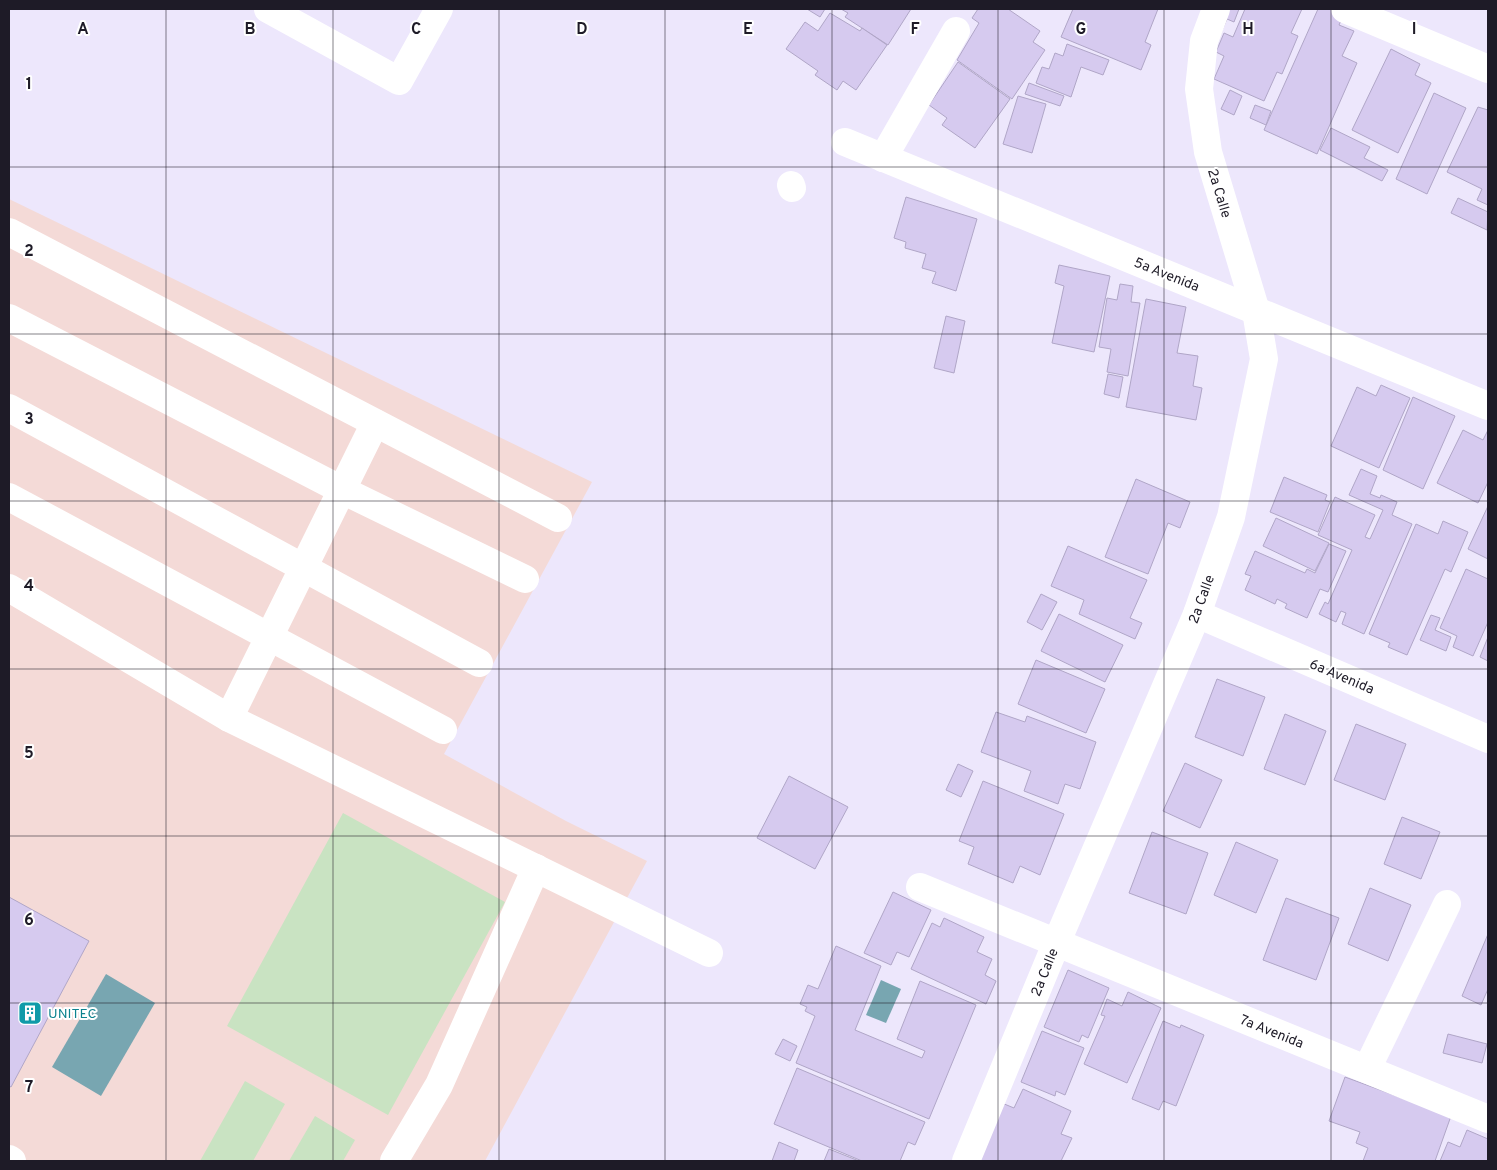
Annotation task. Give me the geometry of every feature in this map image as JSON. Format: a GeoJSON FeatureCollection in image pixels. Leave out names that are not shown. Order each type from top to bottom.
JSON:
{"type":"FeatureCollection","features":[{"type":"Feature","properties":{"kind":"street"},"geometry":{"type":"LineString","coordinates":[[268,9],[399,81],[439,9]]}},
{"type":"Feature","properties":{"kind":"street","name":"2a Calle"},"geometry":{"type":"LineString","coordinates":[[966,1161],[1196,614],[1231,517],[1248,425],[1264,359],[1256,311],[1208,152],[1199,89],[1204,41],[1216,9]]}},
{"type":"Feature","properties":{"kind":"street"},"geometry":{"type":"LineString","coordinates":[[1346,9],[1488,69]]}},
{"type":"Feature","properties":{"kind":"street"},"geometry":{"type":"LineString","coordinates":[[883,158],[956,31]]}},
{"type":"Feature","properties":{"kind":"street","name":"5a Avenida"},"geometry":{"type":"LineString","coordinates":[[845,142],[1488,406]]}},
{"type":"Feature","properties":{"kind":"street"},"geometry":{"type":"LineString","coordinates":[[9,232],[558,518]]}},
{"type":"Feature","properties":{"kind":"street"},"geometry":{"type":"LineString","coordinates":[[9,318],[342,490],[525,579]]}},
{"type":"Feature","properties":{"kind":"street"},"geometry":{"type":"LineString","coordinates":[[9,408],[479,663]]}},
{"type":"Feature","properties":{"kind":"street"},"geometry":{"type":"LineString","coordinates":[[229,718],[375,422]]}},
{"type":"Feature","properties":{"kind":"street"},"geometry":{"type":"LineString","coordinates":[[9,497],[443,730]]}},
{"type":"Feature","properties":{"kind":"street"},"geometry":{"type":"LineString","coordinates":[[9,588],[229,718],[709,953]]}},
{"type":"Feature","properties":{"kind":"street","name":"6a Avenida"},"geometry":{"type":"LineString","coordinates":[[1196,614],[1488,739]]}},
{"type":"Feature","properties":{"kind":"street"},"geometry":{"type":"LineString","coordinates":[[394,1161],[439,1085],[536,868]]}},
{"type":"Feature","properties":{"kind":"street","name":"7a Avenida"},"geometry":{"type":"LineString","coordinates":[[920,887],[1488,1119]]}},
{"type":"Feature","properties":{"kind":"street"},"geometry":{"type":"LineString","coordinates":[[1367,1069],[1447,904]]}},
{"type":"Feature","properties":{"kind":"shaded area"},"geometry":{"type":"Polygon","coordinates":[[[9,199],[592,482],[444,754],[566,821],[647,861],[485,1161],[9,1161],[9,199]]]}},
{"type":"Feature","properties":{"kind":"shaded area"},"geometry":{"type":"Polygon","coordinates":[[[343,813],[505,902],[388,1115],[227,1026],[343,813]]]}},
{"type":"Feature","properties":{"kind":"shaded area"},"geometry":{"type":"Polygon","coordinates":[[[106,974],[155,1003],[101,1096],[52,1067],[106,974]]]}},
{"type":"Feature","properties":{"kind":"shaded area"},"geometry":{"type":"Polygon","coordinates":[[[881,980],[901,989],[886,1023],[866,1015],[881,980]]]}},
{"type":"Feature","properties":{"kind":"shaded area"},"geometry":{"type":"Polygon","coordinates":[[[245,1081],[285,1104],[253,1161],[200,1161],[245,1081]]]}},
{"type":"Feature","properties":{"kind":"shaded area"},"geometry":{"type":"Polygon","coordinates":[[[315,1116],[355,1140],[343,1161],[289,1161],[315,1116]]]}},
{"type":"Feature","properties":{"kind":"building"},"geometry":{"type":"Polygon","coordinates":[[[807,9],[825,9],[820,17],[807,9]]]}},
{"type":"Feature","properties":{"kind":"building"},"geometry":{"type":"Polygon","coordinates":[[[841,9],[911,9],[888,45],[845,17],[848,13],[841,9]]]}},
{"type":"Feature","properties":{"kind":"building"},"geometry":{"type":"Polygon","coordinates":[[[978,9],[1008,9],[1040,31],[1033,42],[1045,50],[1012,99],[957,60],[979,23],[972,18],[978,9]]]}},
{"type":"Feature","properties":{"kind":"building"},"geometry":{"type":"Polygon","coordinates":[[[1073,9],[1158,9],[1145,42],[1151,45],[1141,70],[1061,37],[1073,9]]]}},
{"type":"Feature","properties":{"kind":"building"},"geometry":{"type":"Polygon","coordinates":[[[1219,9],[1239,9],[1234,22],[1227,19],[1217,42],[1219,9]]]}},
{"type":"Feature","properties":{"kind":"building"},"geometry":{"type":"Polygon","coordinates":[[[1245,9],[1302,9],[1291,33],[1298,36],[1282,74],[1277,72],[1264,101],[1214,79],[1224,56],[1216,52],[1224,33],[1233,37],[1245,9]]]}},
{"type":"Feature","properties":{"kind":"building"},"geometry":{"type":"Polygon","coordinates":[[[1318,9],[1332,9],[1344,14],[1339,25],[1354,31],[1342,56],[1357,63],[1317,154],[1264,130],[1318,9]]]}},
{"type":"Feature","properties":{"kind":"building"},"geometry":{"type":"Polygon","coordinates":[[[830,13],[860,31],[862,28],[887,45],[856,90],[843,81],[837,90],[815,75],[818,71],[786,49],[805,22],[818,31],[830,13]]]}},
{"type":"Feature","properties":{"kind":"building"},"geometry":{"type":"Polygon","coordinates":[[[1067,44],[1109,60],[1103,75],[1081,67],[1071,97],[1036,83],[1042,67],[1049,69],[1055,53],[1063,56],[1067,44]]]}},
{"type":"Feature","properties":{"kind":"building"},"geometry":{"type":"Polygon","coordinates":[[[1391,49],[1420,64],[1415,75],[1431,83],[1398,153],[1352,130],[1391,49]]]}},
{"type":"Feature","properties":{"kind":"building"},"geometry":{"type":"Polygon","coordinates":[[[958,62],[1010,99],[975,148],[942,125],[947,118],[929,105],[958,62]]]}},
{"type":"Feature","properties":{"kind":"building"},"geometry":{"type":"Polygon","coordinates":[[[1029,83],[1064,96],[1060,106],[1025,94],[1029,83]]]}},
{"type":"Feature","properties":{"kind":"building"},"geometry":{"type":"Polygon","coordinates":[[[1230,90],[1242,96],[1234,115],[1221,109],[1230,90]]]}},
{"type":"Feature","properties":{"kind":"building"},"geometry":{"type":"Polygon","coordinates":[[[1434,93],[1466,108],[1427,194],[1396,179],[1434,93]]]}},
{"type":"Feature","properties":{"kind":"building"},"geometry":{"type":"Polygon","coordinates":[[[1018,96],[1046,104],[1032,153],[1003,144],[1018,96]]]}},
{"type":"Feature","properties":{"kind":"building"},"geometry":{"type":"Polygon","coordinates":[[[1255,105],[1271,111],[1266,125],[1250,118],[1255,105]]]}},
{"type":"Feature","properties":{"kind":"building"},"geometry":{"type":"Polygon","coordinates":[[[1478,107],[1488,110],[1488,205],[1477,200],[1482,189],[1447,172],[1478,107]]]}},
{"type":"Feature","properties":{"kind":"building"},"geometry":{"type":"Polygon","coordinates":[[[1331,128],[1370,147],[1364,158],[1388,170],[1382,181],[1320,150],[1331,128]]]}},
{"type":"Feature","properties":{"kind":"building"},"geometry":{"type":"Polygon","coordinates":[[[906,197],[977,219],[956,291],[932,283],[936,272],[922,268],[926,254],[905,248],[906,242],[894,238],[906,197]]]}},
{"type":"Feature","properties":{"kind":"building"},"geometry":{"type":"Polygon","coordinates":[[[1458,198],[1488,212],[1487,230],[1451,213],[1458,198]]]}},
{"type":"Feature","properties":{"kind":"building"},"geometry":{"type":"Polygon","coordinates":[[[1059,265],[1110,276],[1094,352],[1052,343],[1064,286],[1055,283],[1059,265]]]}},
{"type":"Feature","properties":{"kind":"building"},"geometry":{"type":"Polygon","coordinates":[[[1120,284],[1133,286],[1131,302],[1140,303],[1128,376],[1107,372],[1111,349],[1099,347],[1107,298],[1117,300],[1120,284]]]}},
{"type":"Feature","properties":{"kind":"building"},"geometry":{"type":"Polygon","coordinates":[[[1146,299],[1186,307],[1177,353],[1198,356],[1193,386],[1202,388],[1196,420],[1126,407],[1146,299]]]}},
{"type":"Feature","properties":{"kind":"building"},"geometry":{"type":"Polygon","coordinates":[[[946,316],[965,321],[954,373],[934,368],[946,316]]]}},
{"type":"Feature","properties":{"kind":"building"},"geometry":{"type":"Polygon","coordinates":[[[1108,374],[1123,377],[1119,398],[1104,394],[1108,374]]]}},
{"type":"Feature","properties":{"kind":"building"},"geometry":{"type":"Polygon","coordinates":[[[1381,385],[1410,398],[1379,468],[1331,446],[1357,387],[1376,396],[1381,385]]]}},
{"type":"Feature","properties":{"kind":"building"},"geometry":{"type":"Polygon","coordinates":[[[1413,397],[1455,416],[1423,489],[1383,470],[1413,397]]]}},
{"type":"Feature","properties":{"kind":"building"},"geometry":{"type":"Polygon","coordinates":[[[1463,430],[1483,440],[1488,430],[1488,482],[1478,503],[1437,483],[1463,430]]]}},
{"type":"Feature","properties":{"kind":"building"},"geometry":{"type":"Polygon","coordinates":[[[1361,469],[1377,476],[1370,494],[1380,498],[1381,495],[1397,502],[1392,515],[1412,524],[1364,634],[1342,624],[1346,613],[1341,611],[1336,622],[1319,614],[1325,602],[1328,604],[1352,550],[1318,535],[1335,497],[1375,515],[1365,537],[1370,539],[1383,510],[1349,495],[1361,469]]]}},
{"type":"Feature","properties":{"kind":"building"},"geometry":{"type":"Polygon","coordinates":[[[1284,477],[1327,495],[1325,500],[1330,502],[1318,532],[1270,512],[1284,477]]]}},
{"type":"Feature","properties":{"kind":"building"},"geometry":{"type":"Polygon","coordinates":[[[1136,479],[1190,502],[1180,528],[1168,523],[1148,574],[1105,557],[1136,479]]]}},
{"type":"Feature","properties":{"kind":"building"},"geometry":{"type":"Polygon","coordinates":[[[1488,506],[1488,559],[1468,549],[1488,506]]]}},
{"type":"Feature","properties":{"kind":"building"},"geometry":{"type":"Polygon","coordinates":[[[1276,518],[1329,543],[1315,571],[1263,546],[1276,518]]]}},
{"type":"Feature","properties":{"kind":"building"},"geometry":{"type":"Polygon","coordinates":[[[1443,521],[1468,532],[1451,572],[1445,569],[1407,655],[1388,647],[1390,643],[1369,634],[1416,524],[1438,534],[1443,521]]]}},
{"type":"Feature","properties":{"kind":"building"},"geometry":{"type":"Polygon","coordinates":[[[1329,544],[1346,551],[1328,592],[1320,589],[1307,618],[1285,608],[1287,604],[1277,599],[1275,604],[1245,590],[1251,576],[1245,574],[1255,551],[1305,573],[1307,569],[1315,573],[1329,544]]]}},
{"type":"Feature","properties":{"kind":"building"},"geometry":{"type":"Polygon","coordinates":[[[1068,546],[1147,580],[1130,618],[1142,623],[1135,639],[1079,614],[1084,600],[1051,586],[1068,546]]]}},
{"type":"Feature","properties":{"kind":"building"},"geometry":{"type":"Polygon","coordinates":[[[1466,569],[1488,579],[1488,622],[1473,656],[1453,647],[1457,636],[1440,628],[1466,569]]]}},
{"type":"Feature","properties":{"kind":"building"},"geometry":{"type":"Polygon","coordinates":[[[1041,594],[1057,602],[1042,630],[1027,622],[1041,594]]]}},
{"type":"Feature","properties":{"kind":"building"},"geometry":{"type":"Polygon","coordinates":[[[1059,614],[1123,645],[1105,682],[1041,651],[1059,614]]]}},
{"type":"Feature","properties":{"kind":"building"},"geometry":{"type":"Polygon","coordinates":[[[1431,615],[1440,618],[1435,630],[1451,637],[1446,651],[1420,640],[1431,615]]]}},
{"type":"Feature","properties":{"kind":"building"},"geometry":{"type":"Polygon","coordinates":[[[1488,637],[1488,661],[1480,657],[1488,637]]]}},
{"type":"Feature","properties":{"kind":"building"},"geometry":{"type":"Polygon","coordinates":[[[1036,660],[1105,689],[1086,733],[1018,704],[1036,660]]]}},
{"type":"Feature","properties":{"kind":"building"},"geometry":{"type":"Polygon","coordinates":[[[1217,679],[1265,697],[1243,756],[1195,737],[1217,679]]]}},
{"type":"Feature","properties":{"kind":"building"},"geometry":{"type":"Polygon","coordinates":[[[996,712],[1025,722],[1027,716],[1096,742],[1080,789],[1065,784],[1058,804],[1024,791],[1031,771],[981,752],[996,712]]]}},
{"type":"Feature","properties":{"kind":"building"},"geometry":{"type":"Polygon","coordinates":[[[1285,714],[1326,731],[1305,785],[1264,769],[1285,714]]]}},
{"type":"Feature","properties":{"kind":"building"},"geometry":{"type":"Polygon","coordinates":[[[1356,724],[1406,744],[1385,800],[1334,780],[1356,724]]]}},
{"type":"Feature","properties":{"kind":"building"},"geometry":{"type":"Polygon","coordinates":[[[1185,763],[1222,780],[1200,828],[1163,811],[1185,763]]]}},
{"type":"Feature","properties":{"kind":"building"},"geometry":{"type":"Polygon","coordinates":[[[958,764],[973,771],[961,797],[946,790],[958,764]]]}},
{"type":"Feature","properties":{"kind":"building"},"geometry":{"type":"Polygon","coordinates":[[[789,776],[848,807],[815,869],[757,838],[789,776]]]}},
{"type":"Feature","properties":{"kind":"building"},"geometry":{"type":"Polygon","coordinates":[[[983,781],[1064,814],[1040,875],[1020,866],[1013,883],[968,864],[974,847],[959,841],[983,781]]]}},
{"type":"Feature","properties":{"kind":"building"},"geometry":{"type":"Polygon","coordinates":[[[1402,817],[1440,832],[1421,879],[1384,864],[1402,817]]]}},
{"type":"Feature","properties":{"kind":"building"},"geometry":{"type":"Polygon","coordinates":[[[1152,832],[1208,853],[1186,914],[1129,893],[1152,832]]]}},
{"type":"Feature","properties":{"kind":"building"},"geometry":{"type":"Polygon","coordinates":[[[1236,842],[1278,860],[1256,913],[1214,895],[1236,842]]]}},
{"type":"Feature","properties":{"kind":"building"},"geometry":{"type":"Polygon","coordinates":[[[1370,888],[1411,905],[1388,961],[1348,944],[1370,888]]]}},
{"type":"Feature","properties":{"kind":"building"},"geometry":{"type":"Polygon","coordinates":[[[893,892],[931,910],[909,957],[897,952],[891,965],[864,953],[893,892]]]}},
{"type":"Feature","properties":{"kind":"building","name":"UNITEC"},"geometry":{"type":"Polygon","coordinates":[[[9,897],[89,941],[11,1087],[9,1086],[9,897]]]}},
{"type":"Feature","properties":{"kind":"building"},"geometry":{"type":"Polygon","coordinates":[[[1286,898],[1339,918],[1316,980],[1263,960],[1286,898]]]}},
{"type":"Feature","properties":{"kind":"building"},"geometry":{"type":"Polygon","coordinates":[[[944,918],[984,937],[977,952],[992,959],[985,975],[996,981],[986,1004],[911,969],[932,923],[940,927],[944,918]]]}},
{"type":"Feature","properties":{"kind":"building"},"geometry":{"type":"Polygon","coordinates":[[[1488,934],[1488,989],[1481,1005],[1462,996],[1488,934]]]}},
{"type":"Feature","properties":{"kind":"building"},"geometry":{"type":"Polygon","coordinates":[[[836,946],[881,966],[855,1030],[922,1058],[925,1051],[897,1039],[920,981],[976,1005],[929,1119],[796,1063],[815,1016],[805,1011],[807,1007],[800,1004],[808,985],[818,989],[836,946]]]}},
{"type":"Feature","properties":{"kind":"building"},"geometry":{"type":"Polygon","coordinates":[[[1068,970],[1109,988],[1088,1038],[1082,1035],[1079,1042],[1044,1027],[1068,970]]]}},
{"type":"Feature","properties":{"kind":"building"},"geometry":{"type":"Polygon","coordinates":[[[1128,992],[1161,1008],[1127,1083],[1084,1064],[1105,1016],[1101,1015],[1107,999],[1122,1006],[1128,992]]]}},
{"type":"Feature","properties":{"kind":"building"},"geometry":{"type":"Polygon","coordinates":[[[1163,1021],[1180,1028],[1181,1025],[1204,1035],[1176,1106],[1163,1101],[1159,1110],[1132,1099],[1163,1021]]]}},
{"type":"Feature","properties":{"kind":"building"},"geometry":{"type":"Polygon","coordinates":[[[1042,1031],[1084,1048],[1065,1095],[1056,1091],[1055,1096],[1021,1082],[1042,1031]]]}},
{"type":"Feature","properties":{"kind":"building"},"geometry":{"type":"Polygon","coordinates":[[[1448,1034],[1487,1044],[1482,1063],[1443,1053],[1448,1034]]]}},
{"type":"Feature","properties":{"kind":"building"},"geometry":{"type":"Polygon","coordinates":[[[783,1039],[797,1046],[790,1061],[775,1054],[783,1039]]]}},
{"type":"Feature","properties":{"kind":"building"},"geometry":{"type":"Polygon","coordinates":[[[797,1068],[925,1122],[915,1145],[908,1142],[900,1161],[862,1161],[774,1124],[797,1068]]]}},
{"type":"Feature","properties":{"kind":"building"},"geometry":{"type":"Polygon","coordinates":[[[1345,1077],[1451,1116],[1435,1161],[1363,1161],[1368,1148],[1356,1143],[1360,1132],[1329,1121],[1345,1077]]]}},
{"type":"Feature","properties":{"kind":"building"},"geometry":{"type":"Polygon","coordinates":[[[1023,1089],[1071,1111],[1061,1134],[1072,1138],[1061,1161],[971,1161],[997,1101],[1014,1108],[1023,1089]]]}},
{"type":"Feature","properties":{"kind":"building"},"geometry":{"type":"Polygon","coordinates":[[[1467,1130],[1488,1139],[1488,1161],[1440,1161],[1448,1142],[1460,1147],[1467,1130]]]}},
{"type":"Feature","properties":{"kind":"building"},"geometry":{"type":"Polygon","coordinates":[[[779,1142],[798,1150],[794,1161],[772,1161],[779,1142]]]}},
{"type":"Feature","properties":{"kind":"building"},"geometry":{"type":"Polygon","coordinates":[[[829,1149],[859,1161],[824,1161],[829,1149]]]}},
{"type":"Feature","properties":{"kind":"place","name":"UNITEC"},"geometry":{"type":"Point","coordinates":[30,1013]}}]}
